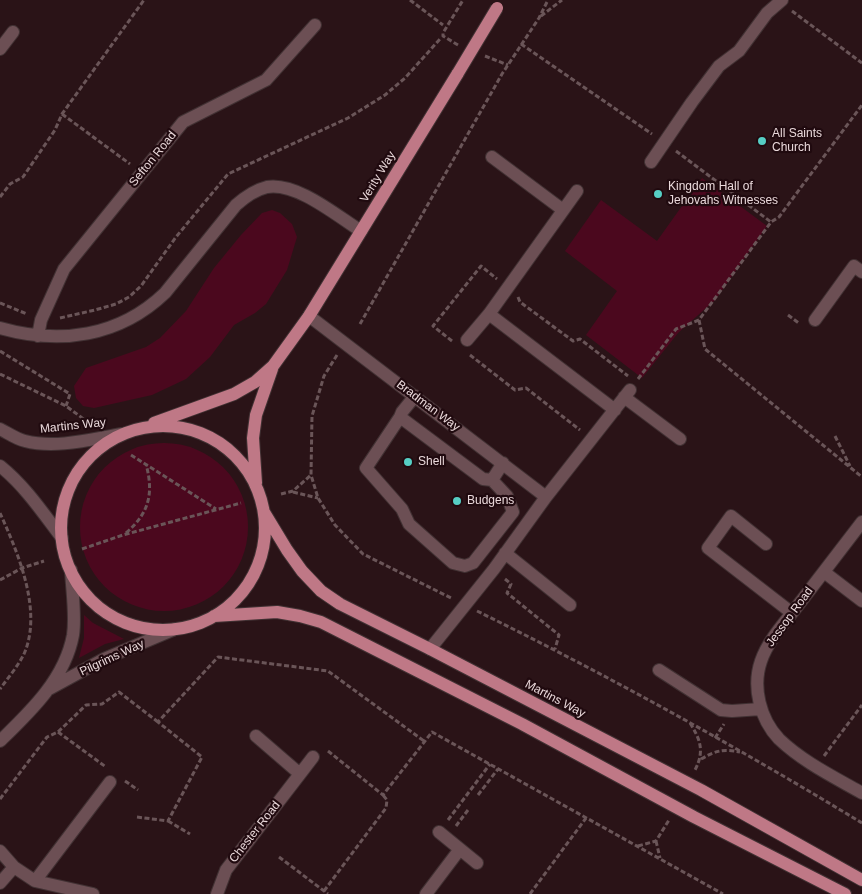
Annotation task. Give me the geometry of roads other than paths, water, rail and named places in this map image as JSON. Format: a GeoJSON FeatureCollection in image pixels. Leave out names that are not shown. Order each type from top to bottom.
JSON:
{"type":"FeatureCollection","features":[{"type":"Feature","properties":{"kind":"main road","name":"Verity Way"},"geometry":{"type":"LineString","coordinates":[[140,428],[234,394],[255,382],[273,366],[309,316],[500,4]]}},
{"type":"Feature","properties":{"kind":"main road","name":"Verity Way"},"geometry":{"type":"LineString","coordinates":[[256,485],[252,438],[256,415],[273,366]]}},
{"type":"Feature","properties":{"kind":"main road","name":"Martins Way"},"geometry":{"type":"LineString","coordinates":[[163,426],[186,428],[208,436],[228,448],[244,465],[256,485],[264,512],[265,536],[257,568],[250,582],[234,601],[214,616],[195,625],[175,629],[150,629],[125,622],[103,610],[84,592],[71,570],[62,538],[62,512],[70,488],[82,465],[100,447],[122,434],[140,428],[163,426]]}},
{"type":"Feature","properties":{"kind":"main road","name":"Martins Way"},"geometry":{"type":"LineString","coordinates":[[264,512],[302,571],[321,591],[340,604],[700,790],[862,880]]}},
{"type":"Feature","properties":{"kind":"main road","name":"Martins Way"},"geometry":{"type":"LineString","coordinates":[[214,616],[276,612],[321,622],[522,724],[694,817],[845,894]]}},
{"type":"Feature","properties":{"kind":"street"},"geometry":{"type":"LineString","coordinates":[[651,162],[658,149],[665,143],[719,66],[739,51],[767,13],[781,2]]}},
{"type":"Feature","properties":{"kind":"street","name":"Sefton Road"},"geometry":{"type":"LineString","coordinates":[[38,336],[41,320],[64,269],[183,122],[266,80],[315,25]]}},
{"type":"Feature","properties":{"kind":"street"},"geometry":{"type":"LineString","coordinates":[[0,50],[13,32]]}},
{"type":"Feature","properties":{"kind":"street"},"geometry":{"type":"LineString","coordinates":[[492,157],[563,210]]}},
{"type":"Feature","properties":{"kind":"street"},"geometry":{"type":"LineString","coordinates":[[0,328],[38,336],[60,337],[103,330],[136,316],[154,304],[165,293],[236,205],[246,196],[267,187],[293,190],[308,197],[361,232]]}},
{"type":"Feature","properties":{"kind":"street"},"geometry":{"type":"LineString","coordinates":[[467,340],[489,314],[577,191]]}},
{"type":"Feature","properties":{"kind":"street"},"geometry":{"type":"LineString","coordinates":[[815,320],[854,266],[862,272]]}},
{"type":"Feature","properties":{"kind":"street"},"geometry":{"type":"LineString","coordinates":[[489,314],[615,410]]}},
{"type":"Feature","properties":{"kind":"street","name":"Bradman Way"},"geometry":{"type":"LineString","coordinates":[[309,316],[546,497]]}},
{"type":"Feature","properties":{"kind":"street"},"geometry":{"type":"LineString","coordinates":[[430,649],[494,569],[546,497],[627,393],[680,439]]}},
{"type":"Feature","properties":{"kind":"street"},"geometry":{"type":"LineString","coordinates":[[400,417],[483,479],[492,480],[507,496],[513,512],[473,563],[466,566],[453,563],[409,524],[402,509],[366,468],[402,412],[415,396]]}},
{"type":"Feature","properties":{"kind":"street","name":"Martins Way"},"geometry":{"type":"LineString","coordinates":[[0,429],[23,441],[42,444],[74,442],[122,434]]}},
{"type":"Feature","properties":{"kind":"street"},"geometry":{"type":"LineString","coordinates":[[492,480],[503,463]]}},
{"type":"Feature","properties":{"kind":"street","name":"Martins Way"},"geometry":{"type":"LineString","coordinates":[[0,466],[26,491],[62,538]]}},
{"type":"Feature","properties":{"kind":"street"},"geometry":{"type":"LineString","coordinates":[[766,544],[731,516],[708,548],[792,613]]}},
{"type":"Feature","properties":{"kind":"street","name":"Jessop Road"},"geometry":{"type":"LineString","coordinates":[[862,522],[773,639],[760,662],[757,688],[761,709],[769,726],[778,738],[816,767],[862,793]]}},
{"type":"Feature","properties":{"kind":"street"},"geometry":{"type":"LineString","coordinates":[[505,553],[570,605]]}},
{"type":"Feature","properties":{"kind":"street","name":"Pilgrims Way"},"geometry":{"type":"LineString","coordinates":[[0,741],[49,689],[66,657],[73,635],[74,612],[71,570]]}},
{"type":"Feature","properties":{"kind":"street"},"geometry":{"type":"LineString","coordinates":[[824,572],[862,601]]}},
{"type":"Feature","properties":{"kind":"street","name":"Pilgrims Way"},"geometry":{"type":"LineString","coordinates":[[49,689],[104,659],[175,629]]}},
{"type":"Feature","properties":{"kind":"street"},"geometry":{"type":"LineString","coordinates":[[659,670],[721,710],[761,709]]}},
{"type":"Feature","properties":{"kind":"street"},"geometry":{"type":"LineString","coordinates":[[256,736],[300,774]]}},
{"type":"Feature","properties":{"kind":"street","name":"Chester Road"},"geometry":{"type":"LineString","coordinates":[[217,894],[226,870],[313,757]]}},
{"type":"Feature","properties":{"kind":"street"},"geometry":{"type":"LineString","coordinates":[[35,880],[109,775]]}},
{"type":"Feature","properties":{"kind":"street"},"geometry":{"type":"LineString","coordinates":[[443,835],[478,863]]}},
{"type":"Feature","properties":{"kind":"street"},"geometry":{"type":"LineString","coordinates":[[426,894],[460,849]]}},
{"type":"Feature","properties":{"kind":"street"},"geometry":{"type":"LineString","coordinates":[[0,851],[14,866],[35,880],[93,894]]}},
{"type":"Feature","properties":{"kind":"street"},"geometry":{"type":"LineString","coordinates":[[0,883],[14,866]]}},
{"type":"Feature","properties":{"kind":"place","name":"All Saints Church"},"geometry":{"type":"Point","coordinates":[762,141]}},
{"type":"Feature","properties":{"kind":"place","name":"Kingdom Hall of Jehovahs Witnesses"},"geometry":{"type":"Point","coordinates":[658,194]}},
{"type":"Feature","properties":{"kind":"place","name":"Shell"},"geometry":{"type":"Point","coordinates":[408,462]}},
{"type":"Feature","properties":{"kind":"place","name":"Budgens"},"geometry":{"type":"Point","coordinates":[457,501]}}]}
